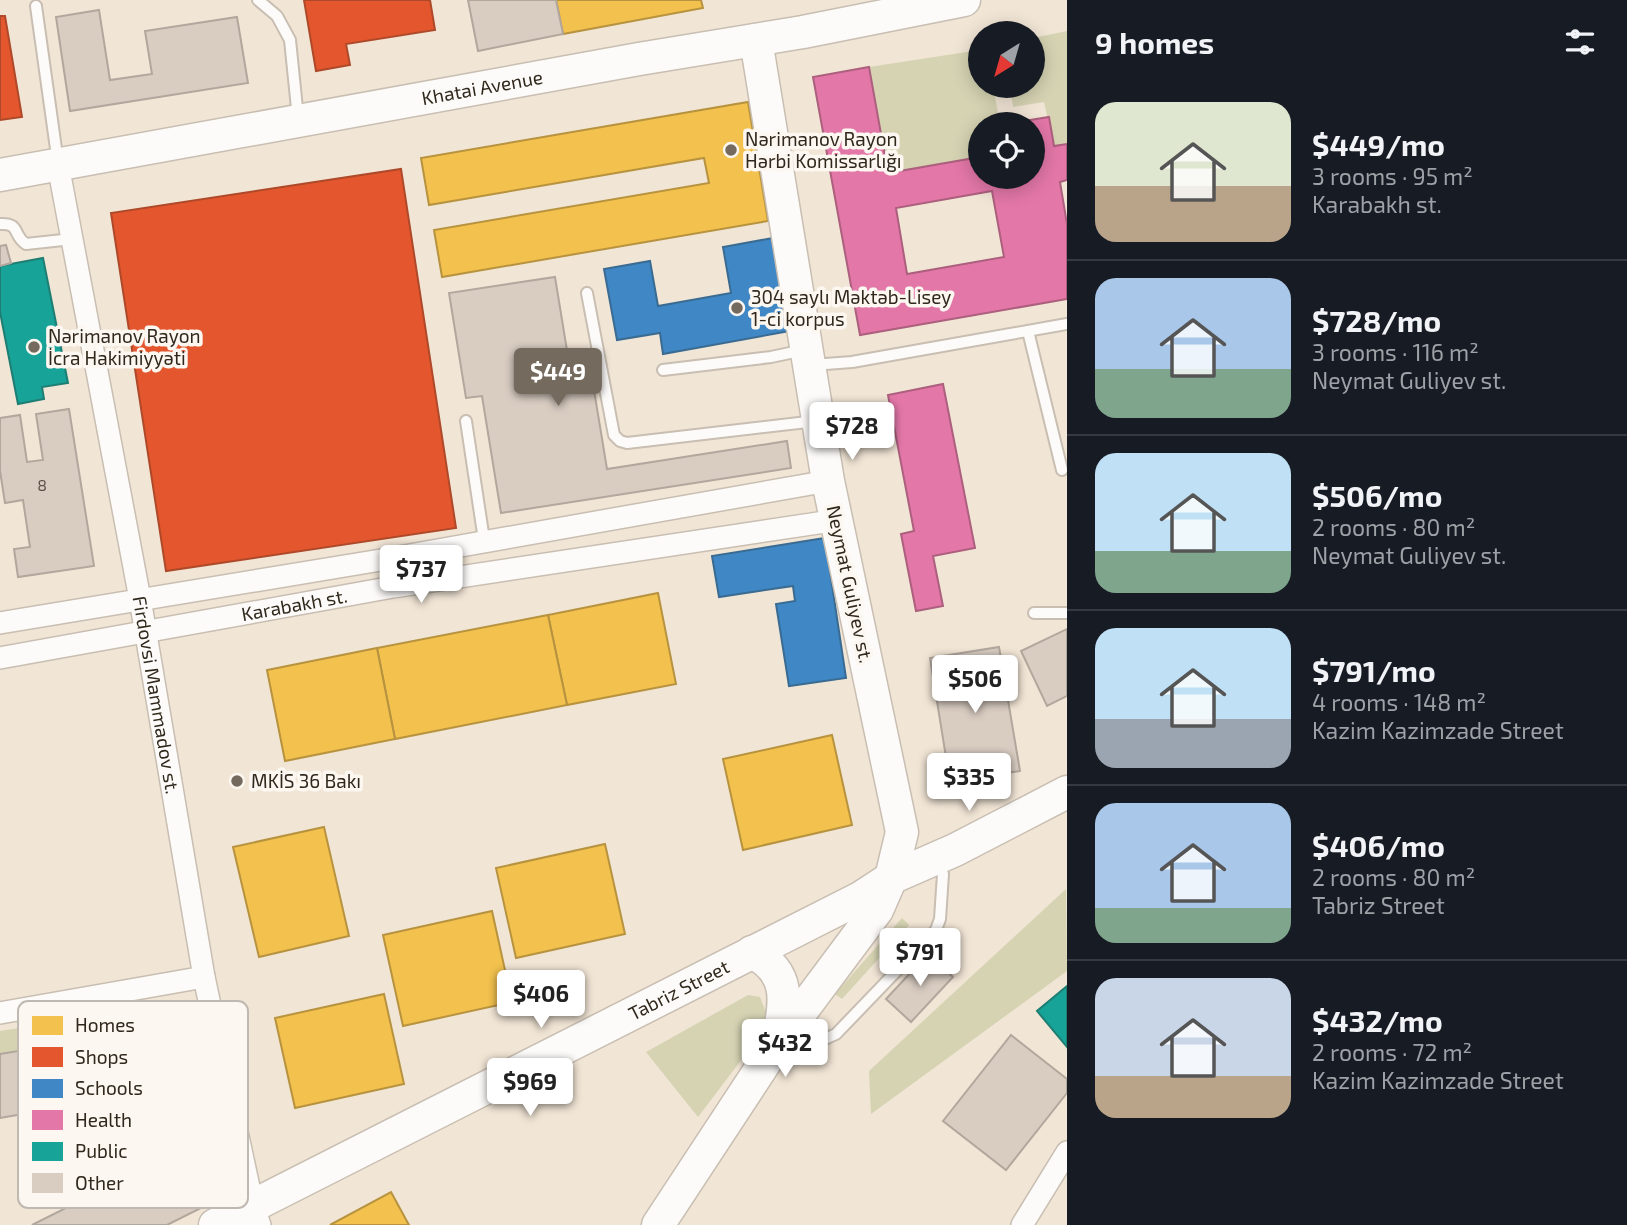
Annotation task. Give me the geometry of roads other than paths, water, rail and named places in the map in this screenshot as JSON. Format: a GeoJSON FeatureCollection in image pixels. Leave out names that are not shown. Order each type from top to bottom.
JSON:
{"type":"FeatureCollection","features":[{"type":"Feature","properties":{"kind":"main road","name":"Khatai Avenue"},"geometry":{"type":"LineString","coordinates":[[0,175],[756,40],[964,0]]}},
{"type":"Feature","properties":{"kind":"main road","name":"Neymat Guliyev st."},"geometry":{"type":"LineString","coordinates":[[756,40],[828,481],[902,832],[891,878],[877,910]]}},
{"type":"Feature","properties":{"kind":"main road","name":"Tabriz Street"},"geometry":{"type":"LineString","coordinates":[[762,958],[877,910],[949,862],[1067,792]]}},
{"type":"Feature","properties":{"kind":"main road","name":"Tabriz Street"},"geometry":{"type":"LineString","coordinates":[[215,1225],[259,1219],[762,958],[891,878],[949,862],[1067,810]]}},
{"type":"Feature","properties":{"kind":"main road"},"geometry":{"type":"LineString","coordinates":[[902,832],[908,842],[919,850],[933,852],[949,862]]}},
{"type":"Feature","properties":{"kind":"main road"},"geometry":{"type":"LineString","coordinates":[[658,1225],[777,1044],[877,910]]}},
{"type":"Feature","properties":{"kind":"main road"},"geometry":{"type":"LineString","coordinates":[[762,958],[783,987],[785,1004],[777,1044]]}},
{"type":"Feature","properties":{"kind":"street","name":"Firdovsi Mammadov st."},"geometry":{"type":"LineString","coordinates":[[58,165],[140,599],[209,1001]]}},
{"type":"Feature","properties":{"kind":"street","name":"Karabakh st."},"geometry":{"type":"LineString","coordinates":[[0,623],[96,609],[140,599],[387,559],[828,481]]}},
{"type":"Feature","properties":{"kind":"street","name":"Karabakh st."},"geometry":{"type":"LineString","coordinates":[[0,658],[393,587],[838,520]]}},
{"type":"Feature","properties":{"kind":"street"},"geometry":{"type":"LineString","coordinates":[[68,1001],[204,977]]}},
{"type":"Feature","properties":{"kind":"street"},"geometry":{"type":"LineString","coordinates":[[0,1013],[18,1010]]}},
{"type":"Feature","properties":{"kind":"street"},"geometry":{"type":"LineString","coordinates":[[1022,1225],[1067,1152]]}},
{"type":"Feature","properties":{"kind":"street","name":"Firdovsi Mammadov st."},"geometry":{"type":"LineString","coordinates":[[248,1171],[259,1219]]}},
{"type":"Feature","properties":{"kind":"lane"},"geometry":{"type":"LineString","coordinates":[[258,0],[277,16],[290,40],[298,121]]}},
{"type":"Feature","properties":{"kind":"lane"},"geometry":{"type":"LineString","coordinates":[[36,6],[58,165]]}},
{"type":"Feature","properties":{"kind":"lane"},"geometry":{"type":"LineString","coordinates":[[0,225],[10,224],[15,228],[20,240],[26,244],[72,239]]}},
{"type":"Feature","properties":{"kind":"lane"},"geometry":{"type":"LineString","coordinates":[[587,293],[614,435],[620,441],[627,443],[819,420]]}},
{"type":"Feature","properties":{"kind":"lane"},"geometry":{"type":"LineString","coordinates":[[663,370],[771,357],[808,357],[852,362],[1067,324]]}},
{"type":"Feature","properties":{"kind":"lane"},"geometry":{"type":"LineString","coordinates":[[1028,331],[1062,470]]}},
{"type":"Feature","properties":{"kind":"lane"},"geometry":{"type":"LineString","coordinates":[[466,421],[484,540]]}},
{"type":"Feature","properties":{"kind":"lane"},"geometry":{"type":"LineString","coordinates":[[1034,613],[1067,613]]}},
{"type":"Feature","properties":{"kind":"lane"},"geometry":{"type":"LineString","coordinates":[[777,1044],[825,1040],[836,1034],[936,930],[949,862]]}},
{"type":"Feature","properties":{"kind":"place","name":"Nərimanov Rayon Hərbi Komissarlığı"},"geometry":{"type":"Point","coordinates":[731,150]}},
{"type":"Feature","properties":{"kind":"place","name":"304 saylı Məktəb-Lisey 1-ci korpus"},"geometry":{"type":"Point","coordinates":[737,308]}},
{"type":"Feature","properties":{"kind":"place","name":"Nərimanov Rayon İcra Hakimiyyəti"},"geometry":{"type":"Point","coordinates":[34,347]}},
{"type":"Feature","properties":{"kind":"place","name":"MKİS 36 Bakı"},"geometry":{"type":"Point","coordinates":[237,781]}}]}
